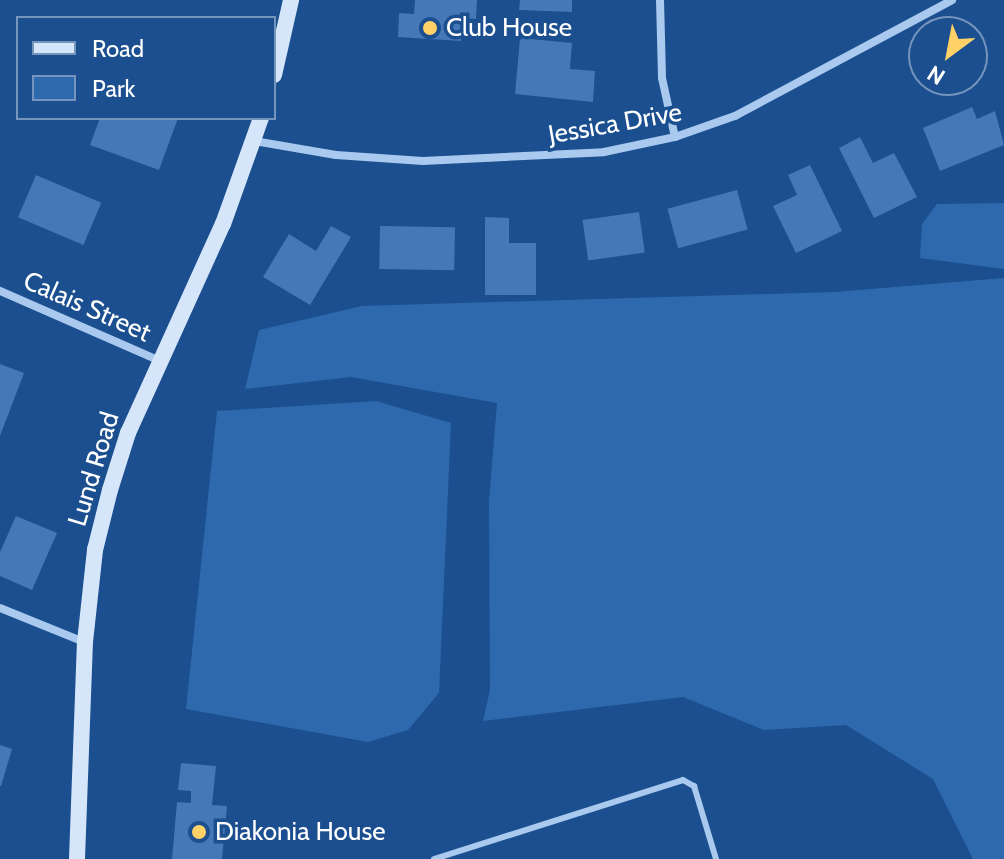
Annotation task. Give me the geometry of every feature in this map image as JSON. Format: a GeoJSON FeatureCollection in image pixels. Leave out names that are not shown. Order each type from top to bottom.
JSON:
{"type":"FeatureCollection","features":[{"type":"Feature","properties":{"kind":"street"},"geometry":{"type":"LineString","coordinates":[[276,66],[291,0]]}},
{"type":"Feature","properties":{"kind":"street"},"geometry":{"type":"LineString","coordinates":[[660,0],[662,78],[675,137]]}},
{"type":"Feature","properties":{"kind":"street","name":"Jessica Drive"},"geometry":{"type":"LineString","coordinates":[[254,141],[336,155],[423,161],[545,158],[675,137],[769,100],[952,0]]}},
{"type":"Feature","properties":{"kind":"street","name":"Lund Road"},"geometry":{"type":"LineString","coordinates":[[77,859],[85,642],[95,550],[110,490],[158,360],[223,224],[260,120]]}},
{"type":"Feature","properties":{"kind":"street","name":"Calais Street"},"geometry":{"type":"LineString","coordinates":[[0,291],[158,360]]}},
{"type":"Feature","properties":{"kind":"street"},"geometry":{"type":"LineString","coordinates":[[0,608],[85,642]]}},
{"type":"Feature","properties":{"kind":"lane"},"geometry":{"type":"LineString","coordinates":[[434,859],[683,780],[694,786],[716,859]]}},
{"type":"Feature","properties":{"kind":"green space"},"geometry":{"type":"Polygon","coordinates":[[[1004,203],[1004,269],[920,258],[922,224],[937,204],[1004,203]]]}},
{"type":"Feature","properties":{"kind":"green space"},"geometry":{"type":"Polygon","coordinates":[[[1004,278],[1004,859],[973,859],[933,779],[846,725],[764,730],[683,697],[483,721],[490,690],[489,501],[497,403],[351,377],[245,389],[259,330],[362,306],[834,292],[1004,278]]]}},
{"type":"Feature","properties":{"kind":"green space"},"geometry":{"type":"Polygon","coordinates":[[[376,401],[451,423],[439,693],[408,730],[368,742],[186,709],[217,411],[376,401]]]}},
{"type":"Feature","properties":{"kind":"building","name":"Club House"},"geometry":{"type":"Polygon","coordinates":[[[415,0],[477,0],[476,19],[462,18],[461,41],[398,37],[399,13],[414,14],[415,0]]]}},
{"type":"Feature","properties":{"kind":"building"},"geometry":{"type":"Polygon","coordinates":[[[520,0],[572,0],[572,12],[519,10],[520,0]]]}},
{"type":"Feature","properties":{"kind":"building"},"geometry":{"type":"Polygon","coordinates":[[[520,38],[572,43],[570,69],[595,71],[593,102],[515,94],[520,38]]]}},
{"type":"Feature","properties":{"kind":"building"},"geometry":{"type":"Polygon","coordinates":[[[972,107],[977,119],[995,111],[1004,145],[940,171],[923,128],[972,107]]]}},
{"type":"Feature","properties":{"kind":"building"},"geometry":{"type":"Polygon","coordinates":[[[99,120],[177,120],[159,170],[90,145],[99,120]]]}},
{"type":"Feature","properties":{"kind":"building"},"geometry":{"type":"Polygon","coordinates":[[[860,137],[873,163],[894,153],[917,197],[874,218],[839,148],[860,137]]]}},
{"type":"Feature","properties":{"kind":"building"},"geometry":{"type":"Polygon","coordinates":[[[810,165],[842,231],[796,253],[773,206],[797,195],[788,175],[810,165]]]}},
{"type":"Feature","properties":{"kind":"building"},"geometry":{"type":"Polygon","coordinates":[[[36,175],[101,203],[83,245],[18,217],[36,175]]]}},
{"type":"Feature","properties":{"kind":"building"},"geometry":{"type":"Polygon","coordinates":[[[737,190],[748,230],[678,248],[667,209],[737,190]]]}},
{"type":"Feature","properties":{"kind":"building"},"geometry":{"type":"Polygon","coordinates":[[[639,212],[645,253],[588,261],[583,220],[639,212]]]}},
{"type":"Feature","properties":{"kind":"building"},"geometry":{"type":"Polygon","coordinates":[[[485,217],[509,218],[509,243],[536,243],[536,295],[485,295],[485,217]]]}},
{"type":"Feature","properties":{"kind":"building"},"geometry":{"type":"Polygon","coordinates":[[[331,226],[351,237],[310,305],[263,277],[289,234],[316,251],[331,226]]]}},
{"type":"Feature","properties":{"kind":"building"},"geometry":{"type":"Polygon","coordinates":[[[380,226],[455,227],[454,270],[379,269],[380,226]]]}},
{"type":"Feature","properties":{"kind":"building"},"geometry":{"type":"Polygon","coordinates":[[[0,364],[24,373],[0,436],[0,364]]]}},
{"type":"Feature","properties":{"kind":"building"},"geometry":{"type":"Polygon","coordinates":[[[16,516],[57,533],[32,590],[0,576],[0,552],[16,516]]]}},
{"type":"Feature","properties":{"kind":"building"},"geometry":{"type":"Polygon","coordinates":[[[0,745],[12,749],[1,786],[0,786],[0,745]]]}},
{"type":"Feature","properties":{"kind":"building","name":"Diakonia House"},"geometry":{"type":"Polygon","coordinates":[[[181,763],[216,766],[212,805],[227,806],[222,859],[172,859],[177,802],[191,803],[191,791],[178,790],[181,763]]]}},
{"type":"Feature","properties":{"kind":"place","name":"Club House"},"geometry":{"type":"Point","coordinates":[430,28]}},
{"type":"Feature","properties":{"kind":"place","name":"Diakonia House"},"geometry":{"type":"Point","coordinates":[199,832]}}]}
